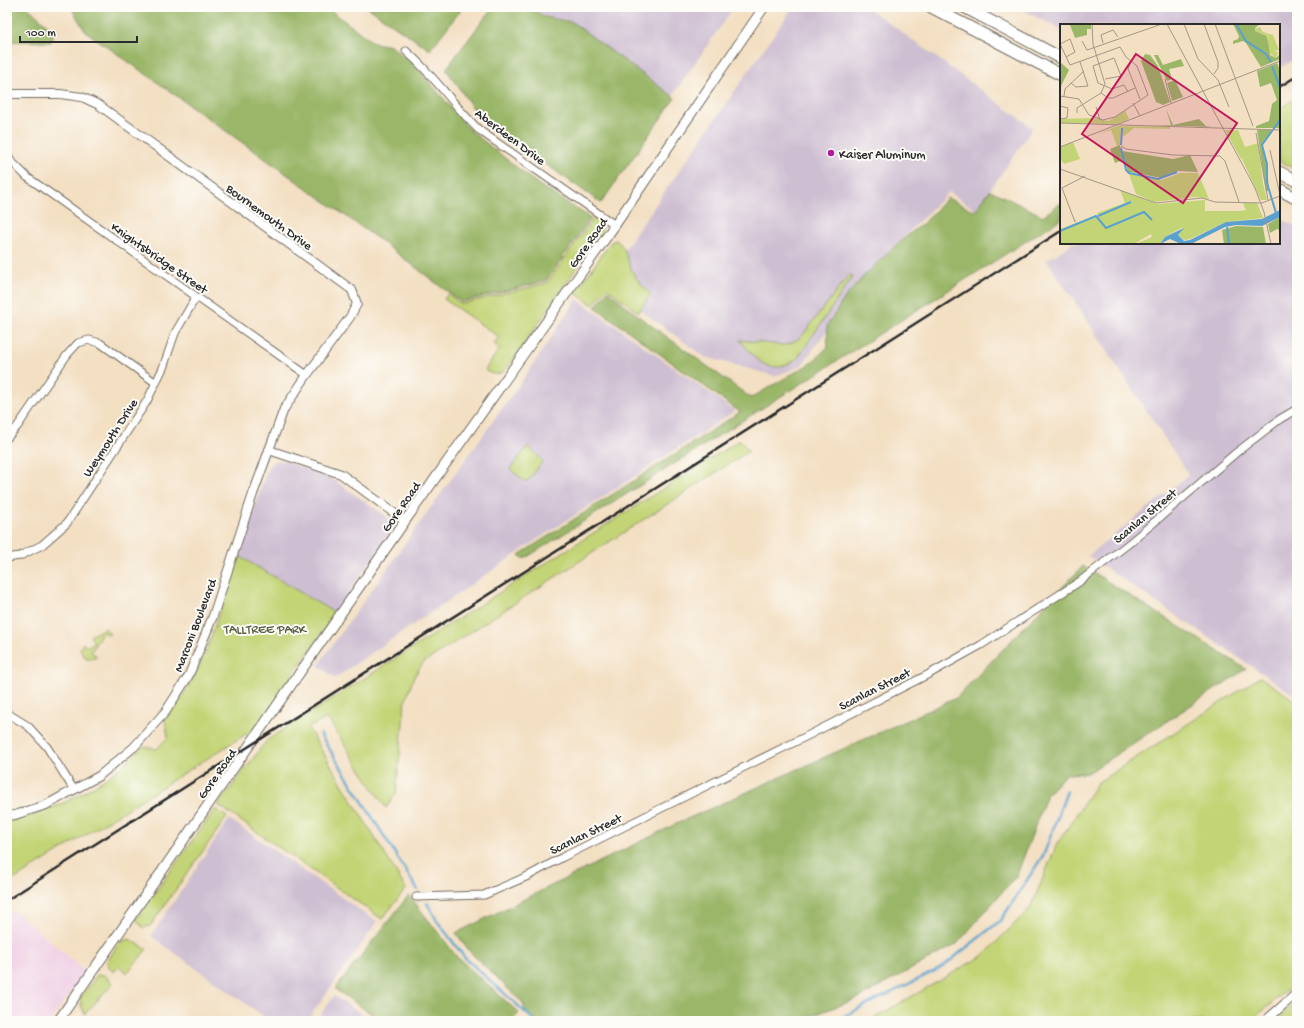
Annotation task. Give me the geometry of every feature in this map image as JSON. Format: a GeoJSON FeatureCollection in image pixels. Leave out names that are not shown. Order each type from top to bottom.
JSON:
{"type":"FeatureCollection","features":[{"type":"Feature","properties":{"kind":"highway"},"geometry":{"type":"LineString","coordinates":[[931,7],[1060,74]]}},
{"type":"Feature","properties":{"kind":"highway"},"geometry":{"type":"LineString","coordinates":[[964,7],[1060,57]]}},
{"type":"Feature","properties":{"kind":"highway"},"geometry":{"type":"LineString","coordinates":[[1280,172],[1297,181]]}},
{"type":"Feature","properties":{"kind":"highway"},"geometry":{"type":"LineString","coordinates":[[1280,190],[1297,199]]}},
{"type":"Feature","properties":{"kind":"main road","name":"Gore Road"},"geometry":{"type":"LineString","coordinates":[[58,1021],[405,521],[615,225],[764,7]]}},
{"type":"Feature","properties":{"kind":"street","name":"Aberdeen Drive"},"geometry":{"type":"LineString","coordinates":[[406,51],[430,73],[462,113],[479,130],[615,225]]}},
{"type":"Feature","properties":{"kind":"street","name":"Bournemouth Drive"},"geometry":{"type":"LineString","coordinates":[[7,94],[60,94],[82,97],[99,105],[352,290],[357,304],[350,317],[306,375],[284,409],[269,450]]}},
{"type":"Feature","properties":{"kind":"street","name":"Knightsbridge Street"},"geometry":{"type":"LineString","coordinates":[[7,151],[10,160],[27,177],[306,375]]}},
{"type":"Feature","properties":{"kind":"street","name":"Weymouth Drive"},"geometry":{"type":"LineString","coordinates":[[7,558],[20,556],[42,545],[67,523],[148,401],[163,368],[175,333],[196,297]]}},
{"type":"Feature","properties":{"kind":"street"},"geometry":{"type":"LineString","coordinates":[[7,438],[17,427],[67,355],[78,344],[89,340],[100,343],[156,384]]}},
{"type":"Feature","properties":{"kind":"street","name":"Scanlan Street"},"geometry":{"type":"LineString","coordinates":[[416,897],[484,895],[528,876],[563,857],[618,831],[929,674],[981,645],[1079,582],[1132,541],[1237,452],[1280,419],[1297,409]]}},
{"type":"Feature","properties":{"kind":"street"},"geometry":{"type":"LineString","coordinates":[[269,450],[341,474],[405,521]]}},
{"type":"Feature","properties":{"kind":"street","name":"Marconi Boulevard"},"geometry":{"type":"LineString","coordinates":[[7,816],[15,815],[46,805],[99,776],[134,747],[166,711],[189,675],[213,616],[269,450]]}},
{"type":"Feature","properties":{"kind":"street"},"geometry":{"type":"LineString","coordinates":[[7,714],[28,726],[47,747],[74,790]]}},
{"type":"Feature","properties":{"kind":"street"},"geometry":{"type":"LineString","coordinates":[[1265,1021],[1297,993]]}},
{"type":"Feature","properties":{"kind":"shaded area"},"geometry":{"type":"Polygon","coordinates":[[[532,7],[734,7],[668,102],[532,7]]]}},
{"type":"Feature","properties":{"kind":"shaded area"},"geometry":{"type":"Polygon","coordinates":[[[793,7],[867,7],[1033,128],[976,210],[949,192],[873,267],[801,366],[775,376],[705,357],[602,282],[793,7]]]}},
{"type":"Feature","properties":{"kind":"shaded area"},"geometry":{"type":"Polygon","coordinates":[[[1017,7],[1297,7],[1297,57],[1280,68],[1280,24],[1060,24],[1060,29],[1017,7]]]}},
{"type":"Feature","properties":{"kind":"shaded area"},"geometry":{"type":"Polygon","coordinates":[[[1280,218],[1297,227],[1297,697],[1088,556],[1189,475],[1047,260],[1071,244],[1280,244],[1280,218]]]}},
{"type":"Feature","properties":{"kind":"shaded area"},"geometry":{"type":"Polygon","coordinates":[[[577,299],[735,411],[538,539],[335,678],[318,665],[524,378],[577,299]]]}},
{"type":"Feature","properties":{"kind":"shaded area"},"geometry":{"type":"Polygon","coordinates":[[[275,460],[285,461],[331,478],[387,517],[391,526],[391,531],[335,613],[239,556],[268,467],[275,460]]]}},
{"type":"Feature","properties":{"kind":"shaded area"},"geometry":{"type":"Polygon","coordinates":[[[229,819],[377,922],[307,1021],[270,1021],[151,936],[229,819]]]}},
{"type":"Feature","properties":{"kind":"shaded area"},"geometry":{"type":"Polygon","coordinates":[[[14,911],[86,972],[50,1021],[12,1021],[7,1014],[7,915],[14,911]]]}},
{"type":"Feature","properties":{"kind":"shaded area"},"geometry":{"type":"Polygon","coordinates":[[[334,996],[372,1021],[316,1021],[334,996]]]}},
{"type":"Feature","properties":{"kind":"green space"},"geometry":{"type":"Polygon","coordinates":[[[7,7],[27,7],[54,31],[51,42],[7,41],[7,7]]]}},
{"type":"Feature","properties":{"kind":"green space"},"geometry":{"type":"Polygon","coordinates":[[[71,7],[326,7],[374,43],[391,46],[413,63],[471,131],[539,185],[591,218],[546,281],[461,302],[381,241],[85,31],[71,7]]]}},
{"type":"Feature","properties":{"kind":"green space"},"geometry":{"type":"Polygon","coordinates":[[[367,7],[463,7],[430,50],[367,7]]]}},
{"type":"Feature","properties":{"kind":"green space"},"geometry":{"type":"Polygon","coordinates":[[[493,7],[529,7],[545,17],[572,22],[675,98],[601,203],[479,117],[446,69],[493,7]]]}},
{"type":"Feature","properties":{"kind":"green space"},"geometry":{"type":"Polygon","coordinates":[[[1297,97],[1297,170],[1280,162],[1280,108],[1297,97]]]}},
{"type":"Feature","properties":{"kind":"green space"},"geometry":{"type":"Polygon","coordinates":[[[990,190],[1043,216],[1060,204],[1060,220],[524,559],[519,555],[740,412],[595,307],[608,291],[641,318],[751,398],[811,363],[828,347],[827,326],[846,296],[899,242],[925,222],[947,198],[975,211],[990,190]]]}},
{"type":"Feature","properties":{"kind":"green space"},"geometry":{"type":"Polygon","coordinates":[[[595,216],[601,224],[601,233],[506,370],[496,374],[485,370],[500,348],[494,344],[499,337],[444,299],[448,294],[461,304],[547,283],[595,216]]]}},
{"type":"Feature","properties":{"kind":"green space"},"geometry":{"type":"Polygon","coordinates":[[[616,240],[622,246],[634,274],[640,283],[651,294],[638,312],[607,288],[593,305],[575,293],[611,242],[616,240]]]}},
{"type":"Feature","properties":{"kind":"green space"},"geometry":{"type":"Polygon","coordinates":[[[849,275],[853,276],[797,359],[780,367],[771,367],[756,358],[740,340],[781,345],[790,344],[801,337],[849,275]]]}},
{"type":"Feature","properties":{"kind":"green space"},"geometry":{"type":"Polygon","coordinates":[[[740,440],[749,451],[423,663],[414,677],[405,702],[396,794],[386,808],[327,718],[308,728],[406,889],[382,919],[218,805],[267,740],[740,440]]]}},
{"type":"Feature","properties":{"kind":"green space"},"geometry":{"type":"Polygon","coordinates":[[[528,446],[543,461],[528,481],[524,481],[510,469],[528,446]]]}},
{"type":"Feature","properties":{"kind":"green space","name":"TALLTREE PARK"},"geometry":{"type":"Polygon","coordinates":[[[239,556],[335,613],[259,726],[7,884],[7,821],[37,814],[67,801],[109,776],[124,765],[143,746],[157,749],[168,737],[165,720],[182,697],[197,671],[207,648],[239,556]]]}},
{"type":"Feature","properties":{"kind":"green space"},"geometry":{"type":"Polygon","coordinates":[[[1083,566],[1246,669],[1088,773],[1066,774],[1047,794],[1017,875],[957,944],[859,998],[798,1021],[538,1021],[526,1013],[523,1003],[471,953],[456,933],[676,824],[956,698],[1083,566]]]}},
{"type":"Feature","properties":{"kind":"green space"},"geometry":{"type":"Polygon","coordinates":[[[105,628],[109,632],[109,635],[102,632],[91,652],[97,656],[88,659],[84,656],[80,649],[83,643],[86,647],[94,642],[90,636],[105,628]]]}},
{"type":"Feature","properties":{"kind":"green space"},"geometry":{"type":"Polygon","coordinates":[[[1260,677],[1297,702],[1297,981],[1251,1021],[869,1021],[984,955],[1031,907],[1057,844],[1097,783],[1260,677]]]}},
{"type":"Feature","properties":{"kind":"green space"},"geometry":{"type":"Polygon","coordinates":[[[215,809],[227,817],[150,926],[143,928],[136,919],[215,809]]]}},
{"type":"Feature","properties":{"kind":"green space"},"geometry":{"type":"Polygon","coordinates":[[[409,895],[457,957],[519,1013],[512,1021],[382,1021],[335,989],[409,895]]]}},
{"type":"Feature","properties":{"kind":"green space"},"geometry":{"type":"Polygon","coordinates":[[[129,939],[147,949],[127,973],[119,966],[114,972],[109,967],[107,961],[120,942],[129,939]]]}},
{"type":"Feature","properties":{"kind":"green space"},"geometry":{"type":"Polygon","coordinates":[[[97,975],[104,975],[113,983],[85,1014],[80,999],[97,975]]]}},
{"type":"Feature","properties":{"kind":"green space"},"geometry":{"type":"Polygon","coordinates":[[[1297,1002],[1297,1021],[1276,1021],[1297,1002]]]}},
{"type":"Feature","properties":{"kind":"waterway"},"geometry":{"type":"LineString","coordinates":[[320,734],[418,890]]}},
{"type":"Feature","properties":{"kind":"waterway"},"geometry":{"type":"LineString","coordinates":[[834,1021],[941,968],[1001,920],[1044,854],[1067,791]]}},
{"type":"Feature","properties":{"kind":"waterway"},"geometry":{"type":"LineString","coordinates":[[427,903],[438,922],[465,958],[535,1021]]}},
{"type":"Feature","properties":{"kind":"railway"},"geometry":{"type":"LineString","coordinates":[[1280,86],[1297,76]]}},
{"type":"Feature","properties":{"kind":"railway"},"geometry":{"type":"LineString","coordinates":[[7,900],[1060,232]]}},
{"type":"Feature","properties":{"kind":"place","name":"Kaiser Aluminum"},"geometry":{"type":"Point","coordinates":[831,153]}}]}
